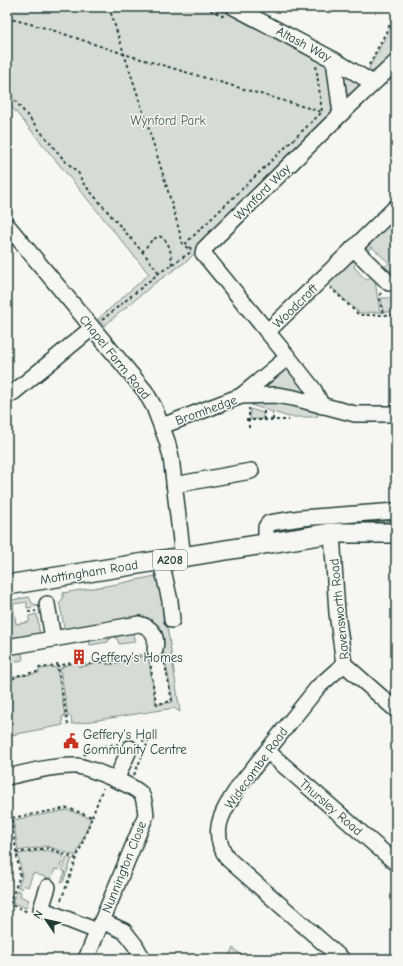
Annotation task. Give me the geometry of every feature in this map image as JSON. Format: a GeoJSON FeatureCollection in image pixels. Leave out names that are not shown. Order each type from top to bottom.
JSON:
{"type":"FeatureCollection","features":[{"type":"Feature","properties":{"kind":"main road","name":"Mottingham Road"},"geometry":{"type":"LineString","coordinates":[[7,586],[332,533],[396,533]]}},
{"type":"Feature","properties":{"kind":"street","name":"Altash Way"},"geometry":{"type":"LineString","coordinates":[[230,12],[334,60],[368,80]]}},
{"type":"Feature","properties":{"kind":"street"},"geometry":{"type":"LineString","coordinates":[[334,60],[341,114]]}},
{"type":"Feature","properties":{"kind":"street","name":"Wynford Way"},"geometry":{"type":"LineString","coordinates":[[267,332],[203,253],[204,249],[341,114],[368,80],[396,62]]}},
{"type":"Feature","properties":{"kind":"street","name":"Woodcroft"},"geometry":{"type":"LineString","coordinates":[[267,332],[396,206]]}},
{"type":"Feature","properties":{"kind":"street","name":"Chapel Farm Road"},"geometry":{"type":"LineString","coordinates":[[7,226],[144,392],[154,407],[162,426],[171,458],[183,558]]}},
{"type":"Feature","properties":{"kind":"street"},"geometry":{"type":"LineString","coordinates":[[354,248],[389,283]]}},
{"type":"Feature","properties":{"kind":"street"},"geometry":{"type":"LineString","coordinates":[[7,396],[14,392],[92,328]]}},
{"type":"Feature","properties":{"kind":"street"},"geometry":{"type":"LineString","coordinates":[[267,332],[314,390],[322,406]]}},
{"type":"Feature","properties":{"kind":"street"},"geometry":{"type":"LineString","coordinates":[[245,402],[288,357]]}},
{"type":"Feature","properties":{"kind":"street","name":"Bromhedge"},"geometry":{"type":"LineString","coordinates":[[162,426],[245,402],[276,395],[294,398],[354,414],[396,414]]}},
{"type":"Feature","properties":{"kind":"street"},"geometry":{"type":"LineString","coordinates":[[174,484],[251,471]]}},
{"type":"Feature","properties":{"kind":"street"},"geometry":{"type":"LineString","coordinates":[[266,544],[266,527],[269,523],[301,518],[396,511]]}},
{"type":"Feature","properties":{"kind":"street","name":"Ravensworth Road"},"geometry":{"type":"LineString","coordinates":[[332,533],[337,613],[344,664],[396,710]]}},
{"type":"Feature","properties":{"kind":"street"},"geometry":{"type":"LineString","coordinates":[[161,561],[170,601],[172,620]]}},
{"type":"Feature","properties":{"kind":"street"},"geometry":{"type":"LineString","coordinates":[[41,608],[53,638]]}},
{"type":"Feature","properties":{"kind":"street"},"geometry":{"type":"LineString","coordinates":[[7,647],[139,624],[148,627],[154,632],[156,638],[153,655]]}},
{"type":"Feature","properties":{"kind":"street","name":"Widecombe Road"},"geometry":{"type":"LineString","coordinates":[[342,959],[228,859],[219,843],[218,832],[220,819],[236,791],[318,687],[344,664]]}},
{"type":"Feature","properties":{"kind":"street"},"geometry":{"type":"LineString","coordinates":[[111,781],[130,748]]}},
{"type":"Feature","properties":{"kind":"street","name":"Thursley Road"},"geometry":{"type":"LineString","coordinates":[[267,751],[396,863]]}},
{"type":"Feature","properties":{"kind":"street","name":"Nunnington Close"},"geometry":{"type":"LineString","coordinates":[[7,777],[43,769],[78,766],[111,781],[130,786],[142,794],[146,815],[100,926]]}},
{"type":"Feature","properties":{"kind":"street"},"geometry":{"type":"LineString","coordinates":[[48,887],[41,909],[124,932],[135,945],[143,959]]}},
{"type":"Feature","properties":{"kind":"street"},"geometry":{"type":"LineString","coordinates":[[86,959],[100,926]]}},
{"type":"Feature","properties":{"kind":"path"},"geometry":{"type":"LineString","coordinates":[[109,7],[163,172],[183,245],[192,251],[197,251]]}},
{"type":"Feature","properties":{"kind":"path"},"geometry":{"type":"LineString","coordinates":[[205,7],[230,12]]}},
{"type":"Feature","properties":{"kind":"path"},"geometry":{"type":"LineString","coordinates":[[368,80],[396,13]]}},
{"type":"Feature","properties":{"kind":"path"},"geometry":{"type":"LineString","coordinates":[[7,18],[49,29],[124,54],[322,112]]}},
{"type":"Feature","properties":{"kind":"path"},"geometry":{"type":"LineString","coordinates":[[310,62],[316,65],[322,112]]}},
{"type":"Feature","properties":{"kind":"path"},"geometry":{"type":"LineString","coordinates":[[7,91],[66,161],[78,172],[83,183],[159,273]]}},
{"type":"Feature","properties":{"kind":"path"},"geometry":{"type":"LineString","coordinates":[[192,251],[186,243],[322,112]]}},
{"type":"Feature","properties":{"kind":"path"},"geometry":{"type":"LineString","coordinates":[[142,252],[152,240],[159,236],[164,238],[168,244],[172,266]]}},
{"type":"Feature","properties":{"kind":"path"},"geometry":{"type":"LineString","coordinates":[[92,328],[159,273],[172,266],[192,251]]}},
{"type":"Feature","properties":{"kind":"path","name":"Woodcroft"},"geometry":{"type":"LineString","coordinates":[[322,279],[359,315],[396,315]]}},
{"type":"Feature","properties":{"kind":"path"},"geometry":{"type":"LineString","coordinates":[[245,402],[249,428]]}},
{"type":"Feature","properties":{"kind":"path"},"geometry":{"type":"LineString","coordinates":[[264,410],[264,420]]}},
{"type":"Feature","properties":{"kind":"path"},"geometry":{"type":"LineString","coordinates":[[273,414],[273,420]]}},
{"type":"Feature","properties":{"kind":"path"},"geometry":{"type":"LineString","coordinates":[[247,420],[289,420]]}},
{"type":"Feature","properties":{"kind":"path"},"geometry":{"type":"LineString","coordinates":[[28,612],[41,608]]}},
{"type":"Feature","properties":{"kind":"path"},"geometry":{"type":"LineString","coordinates":[[7,680],[10,680],[14,676],[37,672],[39,668],[58,664],[79,661],[80,665],[106,661],[108,664],[124,661],[125,658],[137,655],[153,655],[164,659],[172,702],[157,704],[152,676],[153,655]]}},
{"type":"Feature","properties":{"kind":"path"},"geometry":{"type":"LineString","coordinates":[[58,664],[68,725]]}},
{"type":"Feature","properties":{"kind":"path"},"geometry":{"type":"LineString","coordinates":[[65,890],[92,817],[111,781]]}},
{"type":"Feature","properties":{"kind":"path"},"geometry":{"type":"LineString","coordinates":[[7,822],[11,821],[11,818],[68,808],[92,817]]}},
{"type":"Feature","properties":{"kind":"path"},"geometry":{"type":"LineString","coordinates":[[11,821],[20,876],[8,904],[39,916],[45,911]]}},
{"type":"Feature","properties":{"kind":"path"},"geometry":{"type":"LineString","coordinates":[[16,852],[48,848],[77,859]]}},
{"type":"Feature","properties":{"kind":"green space","name":"Wynford Park"},"geometry":{"type":"Polygon","coordinates":[[[7,7],[215,7],[327,66],[335,112],[187,261],[155,283],[104,326],[98,319],[149,274],[7,101],[7,7]]]}},
{"type":"Feature","properties":{"kind":"green space"},"geometry":{"type":"Polygon","coordinates":[[[396,17],[396,52],[372,72],[368,70],[396,17]]]}},
{"type":"Feature","properties":{"kind":"green space"},"geometry":{"type":"Polygon","coordinates":[[[339,72],[360,80],[362,85],[351,98],[345,99],[339,72]]]}},
{"type":"Feature","properties":{"kind":"green space"},"geometry":{"type":"Polygon","coordinates":[[[396,217],[396,272],[383,269],[389,263],[372,247],[366,253],[365,248],[396,217]]]}},
{"type":"Feature","properties":{"kind":"green space"},"geometry":{"type":"Polygon","coordinates":[[[357,261],[354,267],[366,280],[374,275],[380,312],[360,313],[328,284],[351,262],[357,261]]]}},
{"type":"Feature","properties":{"kind":"green space"},"geometry":{"type":"Polygon","coordinates":[[[381,298],[396,298],[396,312],[383,312],[381,298]]]}},
{"type":"Feature","properties":{"kind":"green space"},"geometry":{"type":"Polygon","coordinates":[[[287,367],[306,388],[303,392],[266,390],[263,387],[287,367]]]}},
{"type":"Feature","properties":{"kind":"green space"},"geometry":{"type":"Polygon","coordinates":[[[264,402],[290,404],[318,413],[317,417],[289,417],[251,405],[264,402]]]}},
{"type":"Feature","properties":{"kind":"green space"},"geometry":{"type":"Polygon","coordinates":[[[250,409],[263,413],[263,419],[250,419],[250,409]]]}},
{"type":"Feature","properties":{"kind":"green space"},"geometry":{"type":"Polygon","coordinates":[[[396,517],[396,521],[346,522],[396,517]]]}},
{"type":"Feature","properties":{"kind":"green space"},"geometry":{"type":"Polygon","coordinates":[[[155,576],[159,584],[169,638],[180,712],[174,708],[72,724],[71,716],[68,716],[60,668],[63,668],[62,666],[78,663],[79,667],[106,662],[107,665],[128,660],[128,658],[141,657],[148,654],[156,705],[173,702],[161,639],[156,629],[65,633],[59,604],[63,598],[63,593],[155,576]]]}},
{"type":"Feature","properties":{"kind":"green space"},"geometry":{"type":"Polygon","coordinates":[[[29,597],[32,603],[39,606],[27,608],[27,602],[13,604],[16,624],[29,622],[29,616],[37,614],[40,637],[7,644],[7,601],[29,597]]]}},
{"type":"Feature","properties":{"kind":"green space"},"geometry":{"type":"Polygon","coordinates":[[[134,628],[135,634],[133,635],[135,642],[119,644],[117,638],[115,638],[114,631],[134,628]]]}},
{"type":"Feature","properties":{"kind":"green space"},"geometry":{"type":"Polygon","coordinates":[[[110,632],[111,639],[108,640],[108,642],[90,645],[88,635],[110,632]]]}},
{"type":"Feature","properties":{"kind":"green space"},"geometry":{"type":"Polygon","coordinates":[[[21,648],[23,660],[7,663],[7,651],[21,648]]]}},
{"type":"Feature","properties":{"kind":"green space"},"geometry":{"type":"Polygon","coordinates":[[[57,668],[65,716],[62,717],[63,725],[7,736],[7,682],[12,681],[14,677],[39,673],[39,669],[57,668]]]}},
{"type":"Feature","properties":{"kind":"green space"},"geometry":{"type":"Polygon","coordinates":[[[68,810],[91,818],[76,856],[47,846],[18,851],[13,820],[68,810]]]}},
{"type":"Feature","properties":{"kind":"green space"},"geometry":{"type":"Polygon","coordinates":[[[47,850],[64,856],[59,870],[55,869],[51,879],[33,873],[28,887],[24,885],[22,889],[18,887],[22,876],[18,854],[47,850]]]}},
{"type":"Feature","properties":{"kind":"green space"},"geometry":{"type":"Polygon","coordinates":[[[67,857],[72,859],[63,882],[61,882],[65,872],[62,870],[67,857]]]}},
{"type":"Feature","properties":{"kind":"green space"},"geometry":{"type":"Polygon","coordinates":[[[17,890],[21,892],[20,896],[29,900],[26,908],[12,903],[17,890]]]}},
{"type":"Feature","properties":{"kind":"green space"},"geometry":{"type":"Polygon","coordinates":[[[233,948],[246,959],[227,959],[233,948]]]}},
{"type":"Feature","properties":{"kind":"place","name":"Geffery's Homes"},"geometry":{"type":"Point","coordinates":[79,657]}},
{"type":"Feature","properties":{"kind":"place","name":"Geffery's Hall Community Centre"},"geometry":{"type":"Point","coordinates":[71,741]}}]}
